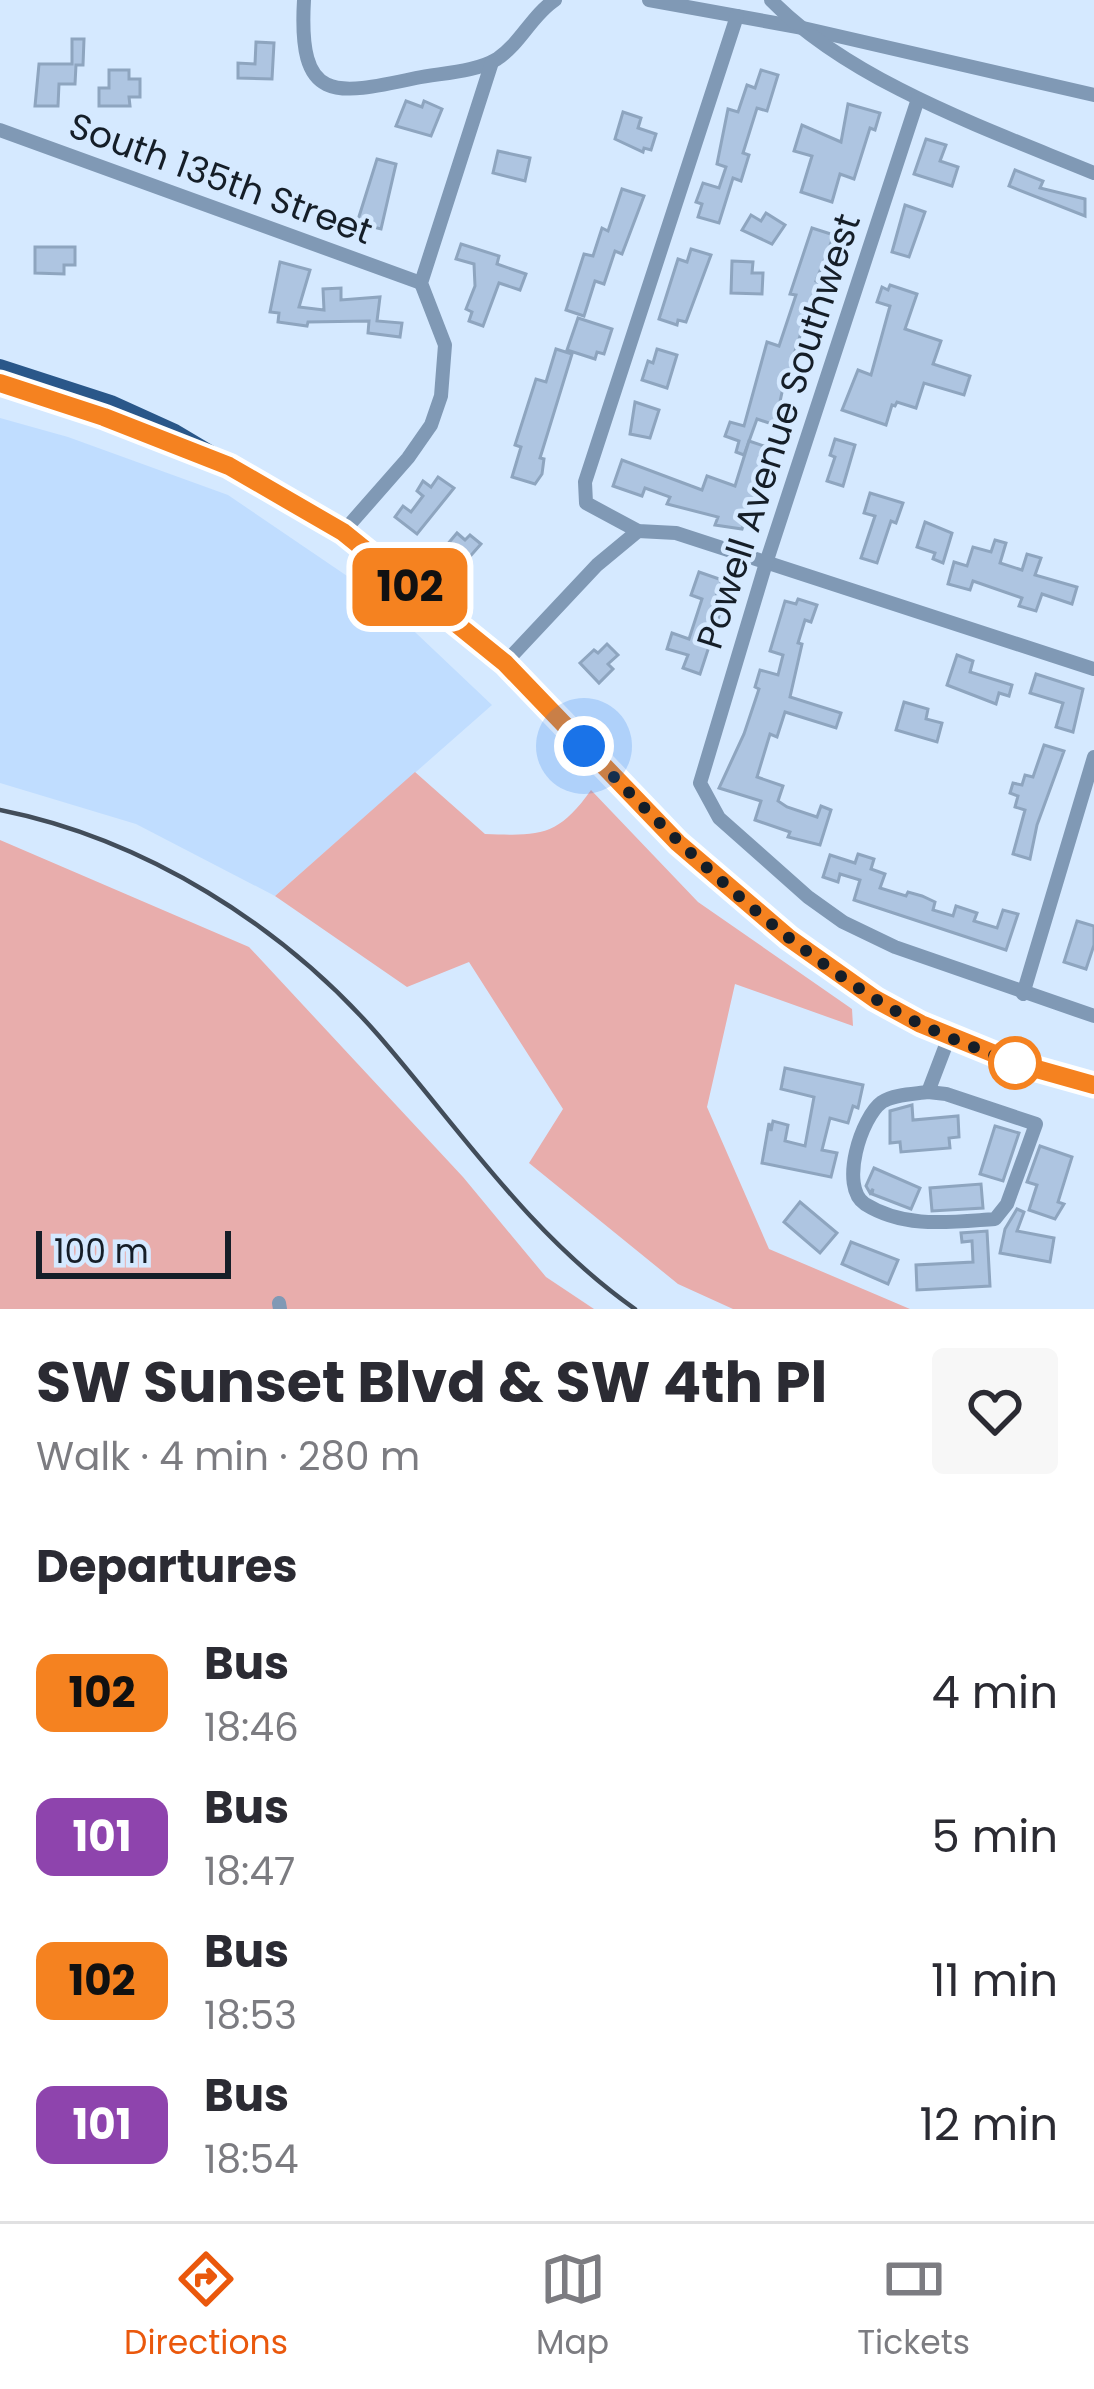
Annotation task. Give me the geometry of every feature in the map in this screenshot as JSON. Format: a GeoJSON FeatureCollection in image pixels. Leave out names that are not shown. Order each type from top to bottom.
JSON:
{"type":"FeatureCollection","features":[{"type":"Feature","properties":{"kind":"main road"},"geometry":{"type":"LineString","coordinates":[[0,368],[111,403],[176,432],[343,532],[505,663],[678,843],[789,938],[875,999],[949,1037],[1034,1070],[1094,1085]]}},
{"type":"Feature","properties":{"kind":"main road"},"geometry":{"type":"LineString","coordinates":[[0,383],[229,466]]}},
{"type":"Feature","properties":{"kind":"street"},"geometry":{"type":"LineString","coordinates":[[304,0],[306,61],[328,85],[357,92],[492,62],[555,0]]}},
{"type":"Feature","properties":{"kind":"street"},"geometry":{"type":"LineString","coordinates":[[649,0],[803,28],[1094,95]]}},
{"type":"Feature","properties":{"kind":"street"},"geometry":{"type":"LineString","coordinates":[[772,0],[803,28],[918,99],[1094,173]]}},
{"type":"Feature","properties":{"kind":"street"},"geometry":{"type":"LineString","coordinates":[[737,16],[584,482],[586,503],[638,532],[676,533],[1094,669]]}},
{"type":"Feature","properties":{"kind":"street"},"geometry":{"type":"LineString","coordinates":[[343,532],[408,458],[431,425],[441,396],[445,345],[421,283],[492,62]]}},
{"type":"Feature","properties":{"kind":"street","name":"Powell Avenue Southwest"},"geometry":{"type":"LineString","coordinates":[[918,99],[766,563],[700,783],[719,818],[843,922],[895,947],[1023,994]]}},
{"type":"Feature","properties":{"kind":"street","name":"South 135th Street"},"geometry":{"type":"LineString","coordinates":[[0,130],[421,283]]}},
{"type":"Feature","properties":{"kind":"street"},"geometry":{"type":"LineString","coordinates":[[505,663],[597,566],[638,532]]}},
{"type":"Feature","properties":{"kind":"street"},"geometry":{"type":"LineString","coordinates":[[1094,758],[1023,994],[1094,1016]]}},
{"type":"Feature","properties":{"kind":"street"},"geometry":{"type":"LineString","coordinates":[[928,1091],[949,1037]]}},
{"type":"Feature","properties":{"kind":"street"},"geometry":{"type":"LineString","coordinates":[[928,1091],[1036,1124],[1007,1204],[994,1219],[932,1223],[896,1219],[860,1201],[852,1167],[877,1107],[886,1099],[928,1091]]}},
{"type":"Feature","properties":{"kind":"shaded area"},"geometry":{"type":"Polygon","coordinates":[[[0,418],[68,437],[228,495],[378,597],[492,705],[275,896],[136,824],[0,783],[0,418]]]}},
{"type":"Feature","properties":{"kind":"shaded area"},"geometry":{"type":"Polygon","coordinates":[[[415,772],[485,834],[546,830],[568,817],[591,790],[698,902],[852,1009],[853,1026],[735,984],[707,1107],[769,1249],[910,1309],[733,1309],[678,1284],[529,1163],[563,1109],[469,962],[407,987],[275,896],[415,772]]]}},
{"type":"Feature","properties":{"kind":"shaded area"},"geometry":{"type":"Polygon","coordinates":[[[0,840],[249,947],[463,1177],[546,1277],[594,1309],[0,1309],[0,840]]]}},
{"type":"Feature","properties":{"kind":"building"},"geometry":{"type":"Polygon","coordinates":[[[72,39],[84,39],[83,65],[76,65],[75,84],[59,84],[58,106],[35,106],[39,64],[72,64],[72,39]]]}},
{"type":"Feature","properties":{"kind":"building"},"geometry":{"type":"Polygon","coordinates":[[[256,42],[274,43],[272,79],[238,78],[238,63],[255,64],[256,42]]]}},
{"type":"Feature","properties":{"kind":"building"},"geometry":{"type":"Polygon","coordinates":[[[109,70],[129,70],[129,79],[140,79],[140,97],[129,97],[130,106],[99,106],[99,88],[109,88],[109,70]]]}},
{"type":"Feature","properties":{"kind":"building"},"geometry":{"type":"Polygon","coordinates":[[[761,70],[778,75],[767,111],[757,108],[743,153],[749,155],[741,181],[733,178],[719,223],[698,217],[702,204],[696,202],[703,183],[719,188],[726,167],[717,164],[728,109],[738,112],[747,85],[755,88],[761,70]]]}},
{"type":"Feature","properties":{"kind":"building"},"geometry":{"type":"Polygon","coordinates":[[[406,101],[422,107],[424,101],[442,109],[431,136],[396,126],[406,101]]]}},
{"type":"Feature","properties":{"kind":"building"},"geometry":{"type":"Polygon","coordinates":[[[848,104],[880,113],[875,130],[870,128],[854,179],[840,174],[832,202],[801,192],[812,156],[794,151],[802,125],[841,142],[848,104]]]}},
{"type":"Feature","properties":{"kind":"building"},"geometry":{"type":"Polygon","coordinates":[[[623,112],[641,118],[638,128],[656,134],[651,150],[644,148],[643,152],[615,139],[623,112]]]}},
{"type":"Feature","properties":{"kind":"building"},"geometry":{"type":"Polygon","coordinates":[[[926,139],[946,145],[940,161],[958,167],[952,186],[914,174],[926,139]]]}},
{"type":"Feature","properties":{"kind":"building"},"geometry":{"type":"Polygon","coordinates":[[[498,151],[530,158],[525,181],[493,173],[498,151]]]}},
{"type":"Feature","properties":{"kind":"building"},"geometry":{"type":"Polygon","coordinates":[[[377,159],[396,164],[381,229],[357,223],[377,159]]]}},
{"type":"Feature","properties":{"kind":"building"},"geometry":{"type":"Polygon","coordinates":[[[1015,170],[1043,181],[1040,188],[1085,199],[1085,216],[1009,186],[1015,170]]]}},
{"type":"Feature","properties":{"kind":"building"},"geometry":{"type":"Polygon","coordinates":[[[622,189],[644,196],[622,254],[615,251],[604,284],[595,281],[584,316],[566,310],[584,254],[593,256],[602,228],[608,231],[622,189]]]}},
{"type":"Feature","properties":{"kind":"building"},"geometry":{"type":"Polygon","coordinates":[[[905,205],[925,212],[909,257],[892,252],[905,205]]]}},
{"type":"Feature","properties":{"kind":"building"},"geometry":{"type":"Polygon","coordinates":[[[766,213],[785,225],[772,244],[742,230],[751,215],[761,221],[766,213]]]}},
{"type":"Feature","properties":{"kind":"building"},"geometry":{"type":"Polygon","coordinates":[[[812,228],[834,235],[816,281],[820,283],[813,312],[795,351],[801,352],[790,385],[784,383],[775,425],[757,419],[744,455],[736,452],[739,441],[725,436],[730,422],[744,426],[767,342],[779,346],[812,228]]]}},
{"type":"Feature","properties":{"kind":"building"},"geometry":{"type":"Polygon","coordinates":[[[461,244],[499,256],[497,264],[526,274],[520,290],[499,283],[483,326],[469,321],[472,312],[466,309],[475,286],[474,264],[456,259],[461,244]]]}},
{"type":"Feature","properties":{"kind":"building"},"geometry":{"type":"Polygon","coordinates":[[[35,247],[75,247],[75,265],[64,265],[64,274],[35,273],[35,247]]]}},
{"type":"Feature","properties":{"kind":"building"},"geometry":{"type":"Polygon","coordinates":[[[691,249],[711,255],[686,322],[678,320],[677,325],[659,319],[678,259],[687,262],[691,249]]]}},
{"type":"Feature","properties":{"kind":"building"},"geometry":{"type":"Polygon","coordinates":[[[732,261],[753,262],[752,273],[763,273],[762,294],[731,293],[732,261]]]}},
{"type":"Feature","properties":{"kind":"building"},"geometry":{"type":"Polygon","coordinates":[[[280,262],[310,270],[299,307],[324,310],[323,289],[341,288],[341,300],[380,297],[377,321],[402,323],[400,337],[368,333],[369,321],[308,322],[307,326],[278,322],[279,313],[270,312],[280,262]]]}},
{"type":"Feature","properties":{"kind":"building"},"geometry":{"type":"Polygon","coordinates":[[[890,285],[917,294],[905,329],[941,341],[933,364],[970,376],[964,395],[924,383],[916,408],[897,402],[886,425],[842,410],[858,370],[871,375],[890,306],[877,302],[882,287],[888,290],[890,285]]]}},
{"type":"Feature","properties":{"kind":"building"},"geometry":{"type":"Polygon","coordinates":[[[578,318],[612,329],[604,354],[597,352],[595,359],[567,350],[578,318]]]}},
{"type":"Feature","properties":{"kind":"building"},"geometry":{"type":"Polygon","coordinates":[[[556,349],[572,354],[540,458],[544,459],[542,474],[535,484],[512,477],[521,447],[515,445],[536,379],[546,382],[556,349]]]}},
{"type":"Feature","properties":{"kind":"building"},"geometry":{"type":"Polygon","coordinates":[[[657,349],[677,355],[667,388],[642,380],[657,349]]]}},
{"type":"Feature","properties":{"kind":"building"},"geometry":{"type":"Polygon","coordinates":[[[635,402],[659,410],[650,438],[630,434],[635,402]]]}},
{"type":"Feature","properties":{"kind":"building"},"geometry":{"type":"Polygon","coordinates":[[[835,439],[855,445],[843,486],[827,481],[835,439]]]}},
{"type":"Feature","properties":{"kind":"building"},"geometry":{"type":"Polygon","coordinates":[[[749,441],[770,448],[751,519],[746,517],[742,529],[715,525],[718,517],[667,504],[670,497],[645,488],[642,496],[613,486],[622,460],[702,490],[707,476],[735,486],[749,441]]]}},
{"type":"Feature","properties":{"kind":"building"},"geometry":{"type":"Polygon","coordinates":[[[438,477],[454,488],[417,534],[395,517],[403,506],[411,512],[423,496],[417,491],[423,481],[431,487],[438,477]]]}},
{"type":"Feature","properties":{"kind":"building"},"geometry":{"type":"Polygon","coordinates":[[[870,493],[903,503],[896,523],[891,521],[877,563],[861,558],[875,516],[864,513],[870,493]]]}},
{"type":"Feature","properties":{"kind":"building"},"geometry":{"type":"Polygon","coordinates":[[[925,522],[952,533],[943,563],[933,559],[935,553],[917,547],[925,522]]]}},
{"type":"Feature","properties":{"kind":"building"},"geometry":{"type":"Polygon","coordinates":[[[457,533],[481,544],[459,569],[440,553],[457,533]]]}},
{"type":"Feature","properties":{"kind":"building"},"geometry":{"type":"Polygon","coordinates":[[[995,540],[1006,543],[1000,563],[1022,570],[1027,554],[1041,558],[1035,575],[1077,587],[1072,604],[1042,594],[1036,611],[1019,606],[1022,598],[973,581],[970,590],[948,584],[954,562],[967,566],[973,547],[991,552],[995,540]]]}},
{"type":"Feature","properties":{"kind":"building"},"geometry":{"type":"Polygon","coordinates":[[[699,572],[722,580],[711,610],[720,613],[700,674],[683,668],[688,655],[667,649],[672,633],[689,639],[702,599],[691,595],[699,572]]]}},
{"type":"Feature","properties":{"kind":"building"},"geometry":{"type":"Polygon","coordinates":[[[798,599],[817,605],[811,622],[805,620],[798,643],[802,644],[790,697],[841,713],[836,728],[785,712],[777,737],[770,734],[757,777],[783,786],[778,801],[787,807],[817,817],[821,806],[831,810],[820,845],[788,837],[790,832],[755,820],[761,801],[719,788],[744,734],[759,689],[755,687],[760,670],[778,675],[783,655],[770,651],[785,601],[796,604],[798,599]]]}},
{"type":"Feature","properties":{"kind":"building"},"geometry":{"type":"Polygon","coordinates":[[[607,644],[618,655],[608,664],[613,669],[599,683],[580,663],[607,644]]]}},
{"type":"Feature","properties":{"kind":"building"},"geometry":{"type":"Polygon","coordinates":[[[957,655],[973,661],[970,672],[1012,685],[1009,696],[999,693],[996,704],[947,685],[957,655]]]}},
{"type":"Feature","properties":{"kind":"building"},"geometry":{"type":"Polygon","coordinates":[[[1036,674],[1083,689],[1073,732],[1056,727],[1063,703],[1030,693],[1036,674]]]}},
{"type":"Feature","properties":{"kind":"building"},"geometry":{"type":"Polygon","coordinates":[[[904,702],[928,709],[926,719],[942,723],[937,742],[896,730],[904,702]]]}},
{"type":"Feature","properties":{"kind":"building"},"geometry":{"type":"Polygon","coordinates":[[[1044,745],[1064,751],[1030,859],[1013,854],[1025,810],[1015,807],[1018,796],[1010,793],[1013,783],[1022,785],[1025,775],[1033,777],[1044,745]]]}},
{"type":"Feature","properties":{"kind":"building"},"geometry":{"type":"Polygon","coordinates":[[[858,854],[874,859],[871,869],[885,874],[880,888],[922,896],[935,902],[933,910],[953,916],[956,906],[977,913],[974,921],[997,928],[1003,910],[1018,914],[1006,950],[854,900],[860,880],[840,874],[838,882],[823,877],[830,855],[855,863],[858,854]]]}},
{"type":"Feature","properties":{"kind":"building"},"geometry":{"type":"Polygon","coordinates":[[[1077,921],[1094,926],[1086,969],[1064,962],[1077,921]]]}},
{"type":"Feature","properties":{"kind":"building"},"geometry":{"type":"Polygon","coordinates":[[[785,1068],[863,1085],[858,1108],[853,1106],[848,1123],[830,1118],[822,1150],[837,1153],[831,1177],[762,1163],[773,1121],[788,1125],[785,1141],[805,1146],[814,1097],[781,1089],[785,1068]]]}},
{"type":"Feature","properties":{"kind":"building"},"geometry":{"type":"Polygon","coordinates":[[[912,1105],[913,1120],[958,1116],[959,1137],[949,1138],[950,1148],[901,1152],[900,1142],[890,1143],[890,1111],[912,1105]]]}},
{"type":"Feature","properties":{"kind":"building"},"geometry":{"type":"Polygon","coordinates":[[[995,1126],[1019,1133],[1003,1181],[980,1174],[995,1126]]]}},
{"type":"Feature","properties":{"kind":"building"},"geometry":{"type":"Polygon","coordinates":[[[1040,1146],[1072,1157],[1058,1202],[1064,1204],[1055,1219],[1029,1210],[1037,1185],[1027,1182],[1040,1146]]]}},
{"type":"Feature","properties":{"kind":"building"},"geometry":{"type":"Polygon","coordinates":[[[874,1168],[920,1188],[911,1209],[872,1194],[873,1189],[870,1193],[866,1186],[874,1168]]]}},
{"type":"Feature","properties":{"kind":"building"},"geometry":{"type":"Polygon","coordinates":[[[981,1184],[983,1208],[932,1211],[930,1188],[981,1184]]]}},
{"type":"Feature","properties":{"kind":"building"},"geometry":{"type":"Polygon","coordinates":[[[800,1202],[837,1233],[820,1253],[784,1222],[800,1202]]]}},
{"type":"Feature","properties":{"kind":"building"},"geometry":{"type":"Polygon","coordinates":[[[1017,1209],[1024,1212],[1017,1231],[1054,1238],[1050,1262],[1000,1253],[1005,1229],[1017,1209]]]}},
{"type":"Feature","properties":{"kind":"building"},"geometry":{"type":"Polygon","coordinates":[[[987,1231],[990,1286],[917,1290],[916,1265],[973,1262],[972,1241],[962,1242],[961,1233],[987,1231]]]}},
{"type":"Feature","properties":{"kind":"building"},"geometry":{"type":"Polygon","coordinates":[[[851,1242],[898,1260],[888,1284],[842,1264],[851,1242]]]}},
{"type":"Feature","properties":{"kind":"railway"},"geometry":{"type":"LineString","coordinates":[[0,810],[107,842],[208,892],[255,923],[341,996],[530,1215],[562,1249],[635,1309]]}},
{"type":"Feature","properties":{"kind":"bus line","name":"102"},"geometry":{"type":"LineString","coordinates":[[0,383],[229,466],[343,532],[505,663],[678,843],[789,938],[875,999],[921,1024],[1034,1070],[1094,1085]]}},
{"type":"Feature","properties":{"kind":"route"},"geometry":{"type":"LineString","coordinates":[[584,746],[678,843],[789,938],[875,999],[964,1044],[1015,1063]]}}]}
